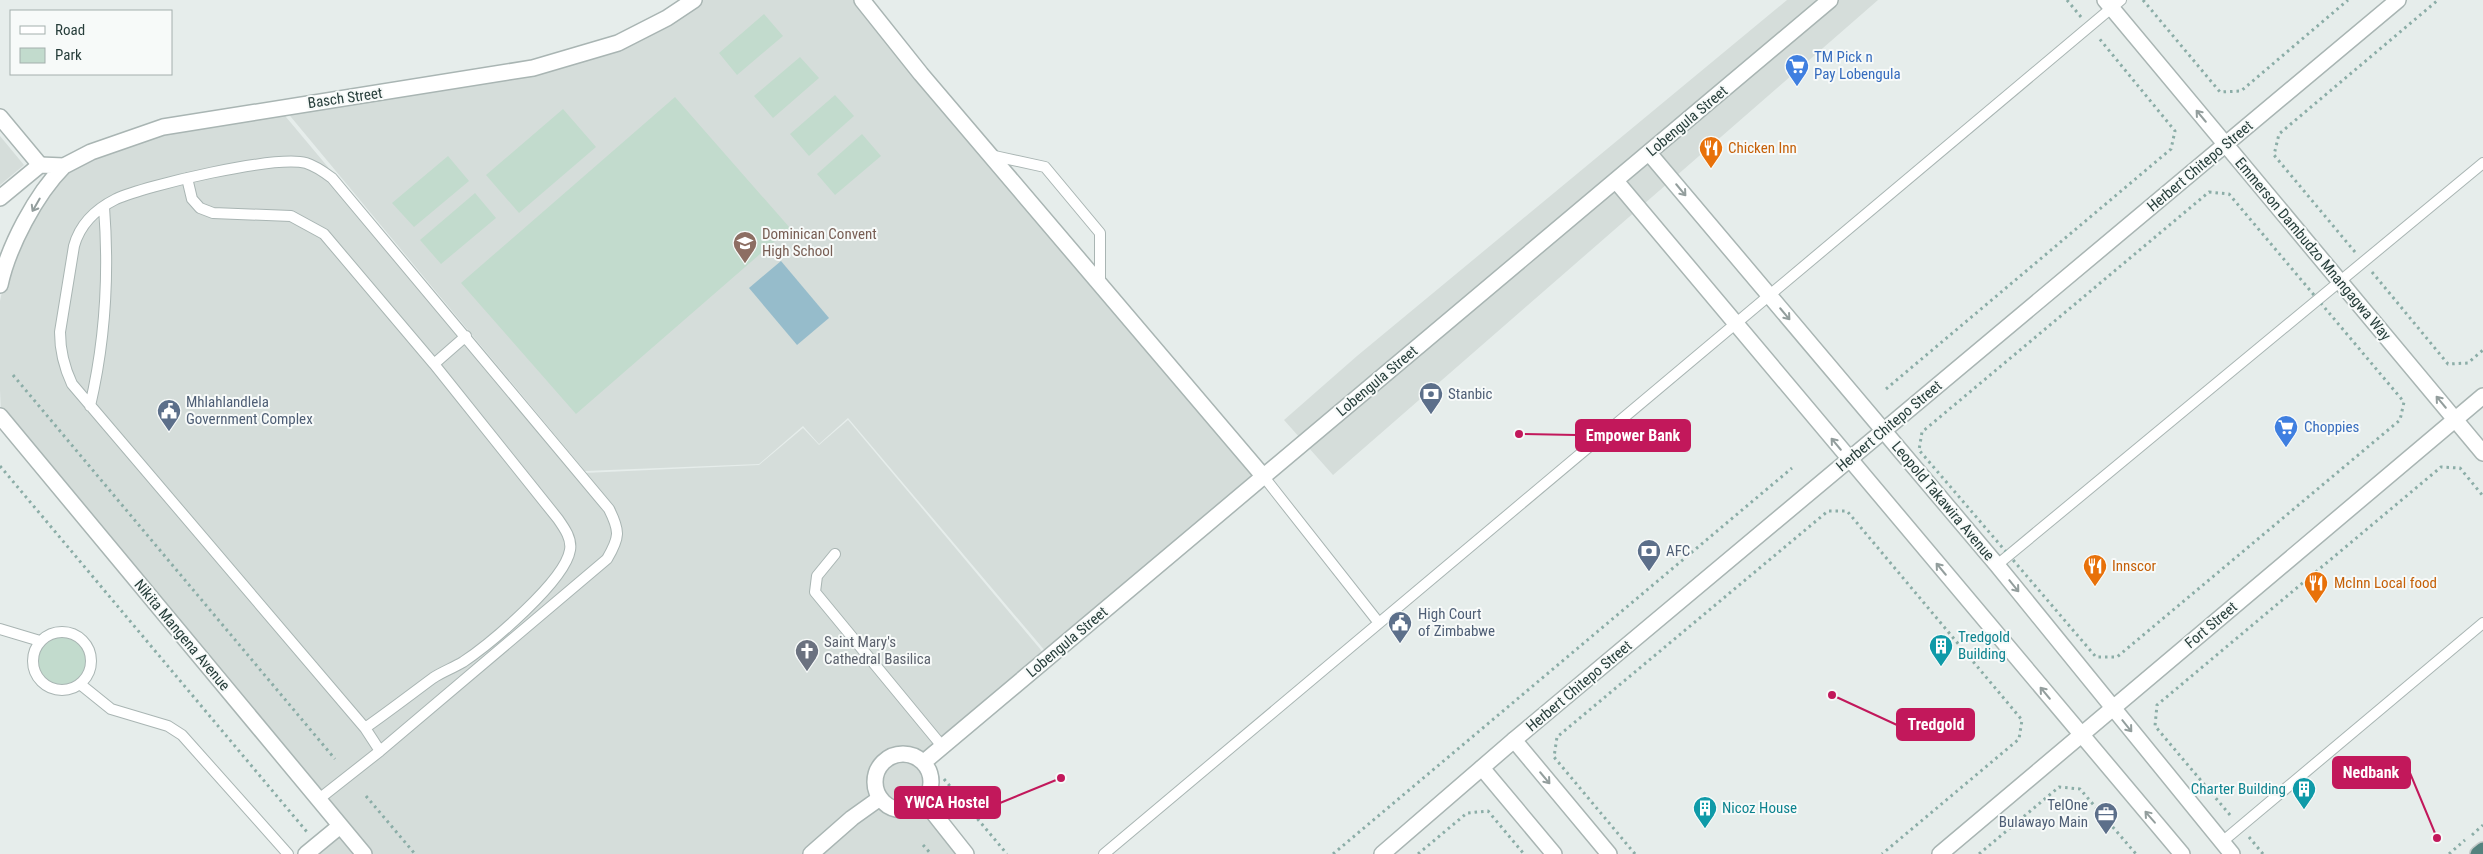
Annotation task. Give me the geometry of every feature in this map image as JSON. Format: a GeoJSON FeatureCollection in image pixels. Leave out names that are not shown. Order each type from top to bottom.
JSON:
{"type":"FeatureCollection","features":[{"type":"Feature","properties":{"kind":"highway"},"geometry":{"type":"LineString","coordinates":[[2478,854],[2483,850]]}},
{"type":"Feature","properties":{"kind":"street","name":"Basch Street"},"geometry":{"type":"LineString","coordinates":[[40,165],[64,166],[91,152],[163,127],[533,68],[618,43],[667,18],[694,0]]}},
{"type":"Feature","properties":{"kind":"street"},"geometry":{"type":"LineString","coordinates":[[862,0],[990,155],[1264,477]]}},
{"type":"Feature","properties":{"kind":"street","name":"Lobengula Street"},"geometry":{"type":"LineString","coordinates":[[924,762],[1830,0]]}},
{"type":"Feature","properties":{"kind":"street","name":"Herbert Chitepo Street"},"geometry":{"type":"LineString","coordinates":[[1382,854],[1514,740],[2398,0]]}},
{"type":"Feature","properties":{"kind":"street","name":"Emmerson Dambudzo Mnangagwa Way"},"geometry":{"type":"LineString","coordinates":[[2112,3],[2225,144],[2483,453]]}},
{"type":"Feature","properties":{"kind":"street"},"geometry":{"type":"LineString","coordinates":[[0,117],[40,165],[0,198]]}},
{"type":"Feature","properties":{"kind":"street","name":"Leopold Takawira Avenue"},"geometry":{"type":"LineString","coordinates":[[1649,153],[1997,565],[2232,854]]}},
{"type":"Feature","properties":{"kind":"street"},"geometry":{"type":"LineString","coordinates":[[0,285],[4,266],[20,234],[50,180],[64,166]]}},
{"type":"Feature","properties":{"kind":"street"},"geometry":{"type":"LineString","coordinates":[[1616,181],[2182,854]]}},
{"type":"Feature","properties":{"kind":"street","name":"Fort Street"},"geometry":{"type":"LineString","coordinates":[[1940,854],[2483,396]]}},
{"type":"Feature","properties":{"kind":"street","name":"Nikita Mangena Avenue"},"geometry":{"type":"LineString","coordinates":[[0,416],[364,854]]}},
{"type":"Feature","properties":{"kind":"street"},"geometry":{"type":"LineString","coordinates":[[1514,740],[1609,854]]}},
{"type":"Feature","properties":{"kind":"street"},"geometry":{"type":"LineString","coordinates":[[901,753],[914,755],[924,762],[930,771],[932,782],[930,792],[924,802],[913,808],[901,810],[889,806],[880,798],[875,787],[875,775],[880,764],[890,756],[901,753]]}},
{"type":"Feature","properties":{"kind":"street"},"geometry":{"type":"LineString","coordinates":[[1482,768],[1554,854]]}},
{"type":"Feature","properties":{"kind":"street"},"geometry":{"type":"LineString","coordinates":[[811,854],[852,818],[880,798]]}},
{"type":"Feature","properties":{"kind":"street"},"geometry":{"type":"LineString","coordinates":[[924,802],[966,854]]}},
{"type":"Feature","properties":{"kind":"street"},"geometry":{"type":"LineString","coordinates":[[312,849],[340,826]]}},
{"type":"Feature","properties":{"kind":"lane"},"geometry":{"type":"LineString","coordinates":[[1104,854],[2089,26],[2112,3]]}},
{"type":"Feature","properties":{"kind":"lane"},"geometry":{"type":"LineString","coordinates":[[990,155],[1045,167],[1100,233],[1100,284]]}},
{"type":"Feature","properties":{"kind":"lane"},"geometry":{"type":"LineString","coordinates":[[319,799],[380,751],[607,559],[616,545],[618,529],[609,509],[332,178],[305,163],[283,161],[187,178],[136,191],[104,207],[87,220],[78,233],[60,332],[60,346],[65,370],[72,384],[90,406],[365,728],[380,751]]}},
{"type":"Feature","properties":{"kind":"lane"},"geometry":{"type":"LineString","coordinates":[[1997,565],[2483,163]]}},
{"type":"Feature","properties":{"kind":"lane"},"geometry":{"type":"LineString","coordinates":[[187,178],[192,200],[206,211],[213,213],[291,216],[324,234],[434,364],[568,533],[571,549],[566,563],[558,576],[504,629],[462,662],[435,677],[365,728]]}},
{"type":"Feature","properties":{"kind":"lane"},"geometry":{"type":"LineString","coordinates":[[90,406],[102,338],[106,233],[104,207]]}},
{"type":"Feature","properties":{"kind":"lane"},"geometry":{"type":"LineString","coordinates":[[434,364],[466,336]]}},
{"type":"Feature","properties":{"kind":"lane"},"geometry":{"type":"LineString","coordinates":[[1264,477],[1379,623]]}},
{"type":"Feature","properties":{"kind":"lane"},"geometry":{"type":"LineString","coordinates":[[835,554],[817,576],[816,592],[942,746]]}},
{"type":"Feature","properties":{"kind":"lane"},"geometry":{"type":"LineString","coordinates":[[2222,842],[2483,623]]}},
{"type":"Feature","properties":{"kind":"lane"},"geometry":{"type":"LineString","coordinates":[[0,629],[40,641]]}},
{"type":"Feature","properties":{"kind":"lane"},"geometry":{"type":"LineString","coordinates":[[67,632],[83,641],[91,658],[87,677],[80,684],[62,690],[44,684],[38,677],[33,659],[40,641],[48,635],[67,632]]}},
{"type":"Feature","properties":{"kind":"lane"},"geometry":{"type":"LineString","coordinates":[[80,684],[111,709],[168,726],[182,735],[288,854]]}},
{"type":"Feature","properties":{"kind":"path"},"geometry":{"type":"LineString","coordinates":[[1886,389],[2171,149],[2175,131],[2067,0]]}},
{"type":"Feature","properties":{"kind":"path"},"geometry":{"type":"LineString","coordinates":[[2143,0],[2220,92],[2241,91],[2348,0]]}},
{"type":"Feature","properties":{"kind":"path"},"geometry":{"type":"LineString","coordinates":[[2279,134],[2438,0]]}},
{"type":"Feature","properties":{"kind":"path"},"geometry":{"type":"LineString","coordinates":[[13,375],[335,759]]}},
{"type":"Feature","properties":{"kind":"path"},"geometry":{"type":"LineString","coordinates":[[0,466],[312,849]]}},
{"type":"Feature","properties":{"kind":"path"},"geometry":{"type":"LineString","coordinates":[[2263,854],[2155,726],[2157,705],[2441,467],[2460,468],[2483,496]]}},
{"type":"Feature","properties":{"kind":"path"},"geometry":{"type":"LineString","coordinates":[[1333,854],[1792,468]]}},
{"type":"Feature","properties":{"kind":"path"},"geometry":{"type":"LineString","coordinates":[[1635,854],[1554,757],[1557,738],[1828,511],[1846,511],[2022,720],[2019,739],[1882,854]]}},
{"type":"Feature","properties":{"kind":"path"},"geometry":{"type":"LineString","coordinates":[[944,779],[1007,854]]}},
{"type":"Feature","properties":{"kind":"path"},"geometry":{"type":"LineString","coordinates":[[1979,854],[2059,787],[2080,788],[2136,854]]}},
{"type":"Feature","properties":{"kind":"path"},"geometry":{"type":"LineString","coordinates":[[366,796],[415,854]]}},
{"type":"Feature","properties":{"kind":"path"},"geometry":{"type":"LineString","coordinates":[[1418,854],[1467,813],[1488,812],[1524,854]]}},
{"type":"Feature","properties":{"kind":"path"},"geometry":{"type":"LineString","coordinates":[[923,845],[931,854]]}},
{"type":"Feature","properties":{"kind":"shaded area","name":"Dominican Convent High School"},"geometry":{"type":"Polygon","coordinates":[[[700,0],[854,0],[1257,477],[1046,652],[848,418],[819,444],[803,426],[759,464],[585,471],[286,111],[535,71],[700,0]]]}},
{"type":"Feature","properties":{"kind":"shaded area"},"geometry":{"type":"Polygon","coordinates":[[[1787,0],[1878,0],[1333,475],[1284,420],[1357,356],[1787,0]]]}},
{"type":"Feature","properties":{"kind":"shaded area"},"geometry":{"type":"Polygon","coordinates":[[[281,111],[584,473],[759,465],[803,428],[819,445],[848,420],[1046,656],[922,765],[929,782],[927,792],[919,800],[963,854],[311,854],[344,827],[1,411],[0,390],[0,301],[7,268],[22,236],[64,169],[163,131],[281,111]]]}},
{"type":"Feature","properties":{"kind":"shaded area"},"geometry":{"type":"Polygon","coordinates":[[[0,136],[24,165],[0,185],[0,136]]]}},
{"type":"Feature","properties":{"kind":"green space"},"geometry":{"type":"Polygon","coordinates":[[[764,14],[783,36],[737,75],[719,53],[764,14]]]}},
{"type":"Feature","properties":{"kind":"green space"},"geometry":{"type":"Polygon","coordinates":[[[800,57],[819,78],[773,118],[754,96],[800,57]]]}},
{"type":"Feature","properties":{"kind":"green space"},"geometry":{"type":"Polygon","coordinates":[[[835,95],[854,116],[809,156],[790,134],[835,95]]]}},
{"type":"Feature","properties":{"kind":"green space"},"geometry":{"type":"Polygon","coordinates":[[[675,97],[790,228],[576,414],[461,283],[675,97]]]}},
{"type":"Feature","properties":{"kind":"green space"},"geometry":{"type":"Polygon","coordinates":[[[563,109],[596,147],[519,213],[486,175],[563,109]]]}},
{"type":"Feature","properties":{"kind":"green space"},"geometry":{"type":"Polygon","coordinates":[[[862,134],[881,156],[835,195],[817,174],[862,134]]]}},
{"type":"Feature","properties":{"kind":"green space"},"geometry":{"type":"Polygon","coordinates":[[[448,156],[469,181],[414,227],[392,203],[448,156]]]}},
{"type":"Feature","properties":{"kind":"green space"},"geometry":{"type":"Polygon","coordinates":[[[475,193],[496,218],[441,264],[420,240],[475,193]]]}},
{"type":"Feature","properties":{"kind":"green space"},"geometry":{"type":"Polygon","coordinates":[[[61,635],[71,637],[79,643],[85,651],[87,661],[85,671],[79,679],[71,685],[61,687],[51,685],[43,679],[37,671],[35,661],[37,651],[43,643],[51,637],[61,635]]]}},
{"type":"Feature","properties":{"kind":"water"},"geometry":{"type":"Polygon","coordinates":[[[781,261],[829,318],[797,345],[749,288],[781,261]]]}},
{"type":"Feature","properties":{"kind":"place","name":"TM Pick n Pay Lobengula"},"geometry":{"type":"Point","coordinates":[1797,87]}},
{"type":"Feature","properties":{"kind":"place","name":"Chicken Inn"},"geometry":{"type":"Point","coordinates":[1711,169]}},
{"type":"Feature","properties":{"kind":"place","name":"Dominican Convent High School"},"geometry":{"type":"Point","coordinates":[745,264]}},
{"type":"Feature","properties":{"kind":"place","name":"Stanbic"},"geometry":{"type":"Point","coordinates":[1431,415]}},
{"type":"Feature","properties":{"kind":"place","name":"Mhlahlandlela Government Complex"},"geometry":{"type":"Point","coordinates":[169,432]}},
{"type":"Feature","properties":{"kind":"place","name":"Empower Bank"},"geometry":{"type":"Point","coordinates":[1519,434]}},
{"type":"Feature","properties":{"kind":"place","name":"Choppies"},"geometry":{"type":"Point","coordinates":[2286,448]}},
{"type":"Feature","properties":{"kind":"place","name":"AFC"},"geometry":{"type":"Point","coordinates":[1649,572]}},
{"type":"Feature","properties":{"kind":"place","name":"Innscor"},"geometry":{"type":"Point","coordinates":[2095,587]}},
{"type":"Feature","properties":{"kind":"place","name":"McInn Local food"},"geometry":{"type":"Point","coordinates":[2316,604]}},
{"type":"Feature","properties":{"kind":"place","name":"High Court of Zimbabwe"},"geometry":{"type":"Point","coordinates":[1400,644]}},
{"type":"Feature","properties":{"kind":"place","name":"Tredgold Building"},"geometry":{"type":"Point","coordinates":[1941,667]}},
{"type":"Feature","properties":{"kind":"place","name":"Saint Mary's Cathedral Basilica"},"geometry":{"type":"Point","coordinates":[807,672]}},
{"type":"Feature","properties":{"kind":"place","name":"Tredgold"},"geometry":{"type":"Point","coordinates":[1832,695]}},
{"type":"Feature","properties":{"kind":"place","name":"YWCA Hostel"},"geometry":{"type":"Point","coordinates":[1061,778]}},
{"type":"Feature","properties":{"kind":"place","name":"Charter Building"},"geometry":{"type":"Point","coordinates":[2304,810]}},
{"type":"Feature","properties":{"kind":"place","name":"Nicoz House"},"geometry":{"type":"Point","coordinates":[1705,829]}},
{"type":"Feature","properties":{"kind":"place","name":"TelOne Bulawayo Main"},"geometry":{"type":"Point","coordinates":[2106,835]}},
{"type":"Feature","properties":{"kind":"place","name":"Nedbank"},"geometry":{"type":"Point","coordinates":[2437,838]}}]}
